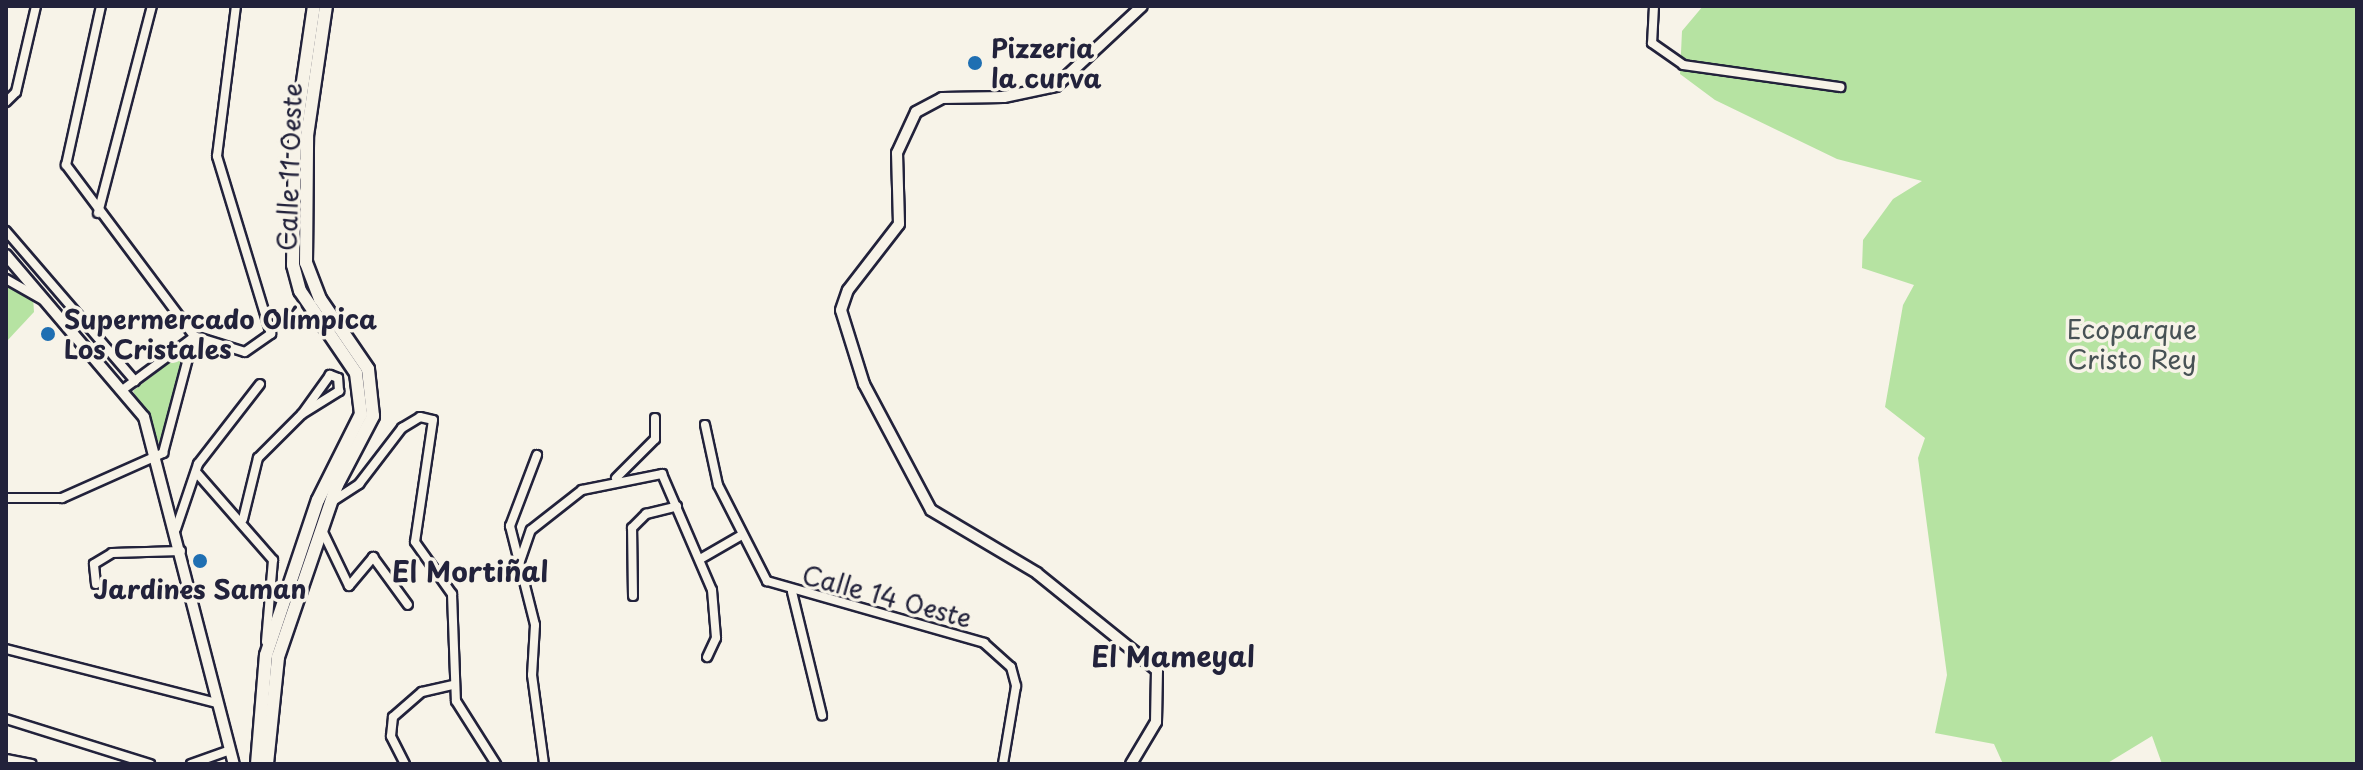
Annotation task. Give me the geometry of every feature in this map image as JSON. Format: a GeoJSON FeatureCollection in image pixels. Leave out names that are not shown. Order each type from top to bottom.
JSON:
{"type":"FeatureCollection","features":[{"type":"Feature","properties":{"kind":"main road","name":"Calle 11 Oeste"},"geometry":{"type":"LineString","coordinates":[[267,764],[271,687],[330,503],[345,469],[369,432],[374,396],[368,369],[320,299],[306,263],[307,136],[319,9]]}},
{"type":"Feature","properties":{"kind":"main road","name":"Calle 11 Oeste"},"geometry":{"type":"LineString","coordinates":[[257,764],[259,685],[266,655],[318,500],[361,414],[356,373],[300,291],[293,265],[295,136],[319,9]]}},
{"type":"Feature","properties":{"kind":"street"},"geometry":{"type":"LineString","coordinates":[[8,101],[36,6]]}},
{"type":"Feature","properties":{"kind":"street"},"geometry":{"type":"LineString","coordinates":[[101,6],[66,165],[98,213],[194,336],[245,352],[271,334],[217,156],[236,6]]}},
{"type":"Feature","properties":{"kind":"street"},"geometry":{"type":"LineString","coordinates":[[98,213],[152,6]]}},
{"type":"Feature","properties":{"kind":"street"},"geometry":{"type":"LineString","coordinates":[[1131,764],[1156,722],[1157,670],[1037,573],[931,510],[864,384],[841,310],[899,224],[897,153],[916,112],[942,98],[1004,97],[1056,86],[1142,6]]}},
{"type":"Feature","properties":{"kind":"street"},"geometry":{"type":"LineString","coordinates":[[1654,6],[1652,43],[1683,65],[1840,87]]}},
{"type":"Feature","properties":{"kind":"street"},"geometry":{"type":"LineString","coordinates":[[6,231],[135,381]]}},
{"type":"Feature","properties":{"kind":"street"},"geometry":{"type":"LineString","coordinates":[[6,255],[125,388],[158,456],[234,764]]}},
{"type":"Feature","properties":{"kind":"street"},"geometry":{"type":"LineString","coordinates":[[6,279],[50,302]]}},
{"type":"Feature","properties":{"kind":"street"},"geometry":{"type":"LineString","coordinates":[[125,388],[194,336]]}},
{"type":"Feature","properties":{"kind":"street"},"geometry":{"type":"LineString","coordinates":[[6,492],[10,499],[62,498],[158,456],[176,426],[194,336]]}},
{"type":"Feature","properties":{"kind":"street"},"geometry":{"type":"LineString","coordinates":[[243,519],[258,458],[302,414],[330,375],[341,381],[339,391],[302,414]]}},
{"type":"Feature","properties":{"kind":"street"},"geometry":{"type":"LineString","coordinates":[[176,529],[196,472],[260,384]]}},
{"type":"Feature","properties":{"kind":"street"},"geometry":{"type":"LineString","coordinates":[[616,478],[655,439],[655,418]]}},
{"type":"Feature","properties":{"kind":"street"},"geometry":{"type":"LineString","coordinates":[[330,503],[359,484],[385,443],[412,420],[433,420],[415,542],[458,612],[453,685],[496,764]]}},
{"type":"Feature","properties":{"kind":"street","name":"Calle 14 Oeste"},"geometry":{"type":"LineString","coordinates":[[705,425],[740,536],[767,581],[792,592],[938,627],[999,654],[1016,686],[1003,764]]}},
{"type":"Feature","properties":{"kind":"street"},"geometry":{"type":"LineString","coordinates":[[537,455],[510,526],[535,625],[532,675],[544,764]]}},
{"type":"Feature","properties":{"kind":"street"},"geometry":{"type":"LineString","coordinates":[[345,469],[359,484]]}},
{"type":"Feature","properties":{"kind":"street"},"geometry":{"type":"LineString","coordinates":[[196,472],[243,519],[273,560],[266,655]]}},
{"type":"Feature","properties":{"kind":"street"},"geometry":{"type":"LineString","coordinates":[[518,567],[531,530],[582,490],[616,478],[662,474],[702,558],[715,610],[707,657]]}},
{"type":"Feature","properties":{"kind":"street"},"geometry":{"type":"LineString","coordinates":[[633,596],[632,528],[646,514],[677,506]]}},
{"type":"Feature","properties":{"kind":"street"},"geometry":{"type":"LineString","coordinates":[[322,530],[351,588],[373,557],[408,605]]}},
{"type":"Feature","properties":{"kind":"street"},"geometry":{"type":"LineString","coordinates":[[702,558],[740,536]]}},
{"type":"Feature","properties":{"kind":"street"},"geometry":{"type":"LineString","coordinates":[[311,559],[333,549]]}},
{"type":"Feature","properties":{"kind":"street"},"geometry":{"type":"LineString","coordinates":[[96,584],[94,564],[112,553],[181,551]]}},
{"type":"Feature","properties":{"kind":"street"},"geometry":{"type":"LineString","coordinates":[[792,592],[822,715]]}},
{"type":"Feature","properties":{"kind":"street"},"geometry":{"type":"LineString","coordinates":[[6,649],[217,703]]}},
{"type":"Feature","properties":{"kind":"street"},"geometry":{"type":"LineString","coordinates":[[405,764],[391,736],[393,717],[422,692],[453,685]]}},
{"type":"Feature","properties":{"kind":"street"},"geometry":{"type":"LineString","coordinates":[[6,719],[150,764]]}},
{"type":"Feature","properties":{"kind":"street"},"geometry":{"type":"LineString","coordinates":[[191,764],[230,750]]}},
{"type":"Feature","properties":{"kind":"street"},"geometry":{"type":"LineString","coordinates":[[6,759],[32,764]]}},
{"type":"Feature","properties":{"kind":"green space","name":"Ecoparque Cristo Rey"},"geometry":{"type":"Polygon","coordinates":[[[1703,6],[2357,6],[2357,764],[2162,764],[2152,736],[2106,764],[2003,764],[1994,744],[1935,733],[1947,675],[1918,458],[1925,438],[1885,407],[1903,305],[1914,285],[1862,268],[1863,240],[1893,199],[1922,181],[1837,159],[1715,100],[1680,74],[1682,31],[1703,6]]]}},
{"type":"Feature","properties":{"kind":"green space"},"geometry":{"type":"Polygon","coordinates":[[[6,279],[33,297],[34,312],[6,342],[6,279]]]}},
{"type":"Feature","properties":{"kind":"green space"},"geometry":{"type":"Polygon","coordinates":[[[184,351],[169,424],[160,445],[133,391],[184,351]]]}},
{"type":"Feature","properties":{"kind":"place","name":"Pizzeria la curva"},"geometry":{"type":"Point","coordinates":[975,63]}},
{"type":"Feature","properties":{"kind":"place","name":"Supermercado Olímpica Los Cristales"},"geometry":{"type":"Point","coordinates":[48,334]}},
{"type":"Feature","properties":{"kind":"place","name":"Jardines Saman"},"geometry":{"type":"Point","coordinates":[200,561]}},
{"type":"Feature","properties":{"kind":"district","name":"El Mortiñal"},"geometry":{"type":"Point","coordinates":[470,571]}},
{"type":"Feature","properties":{"kind":"district","name":"El Mameyal"},"geometry":{"type":"Point","coordinates":[1173,656]}}]}
